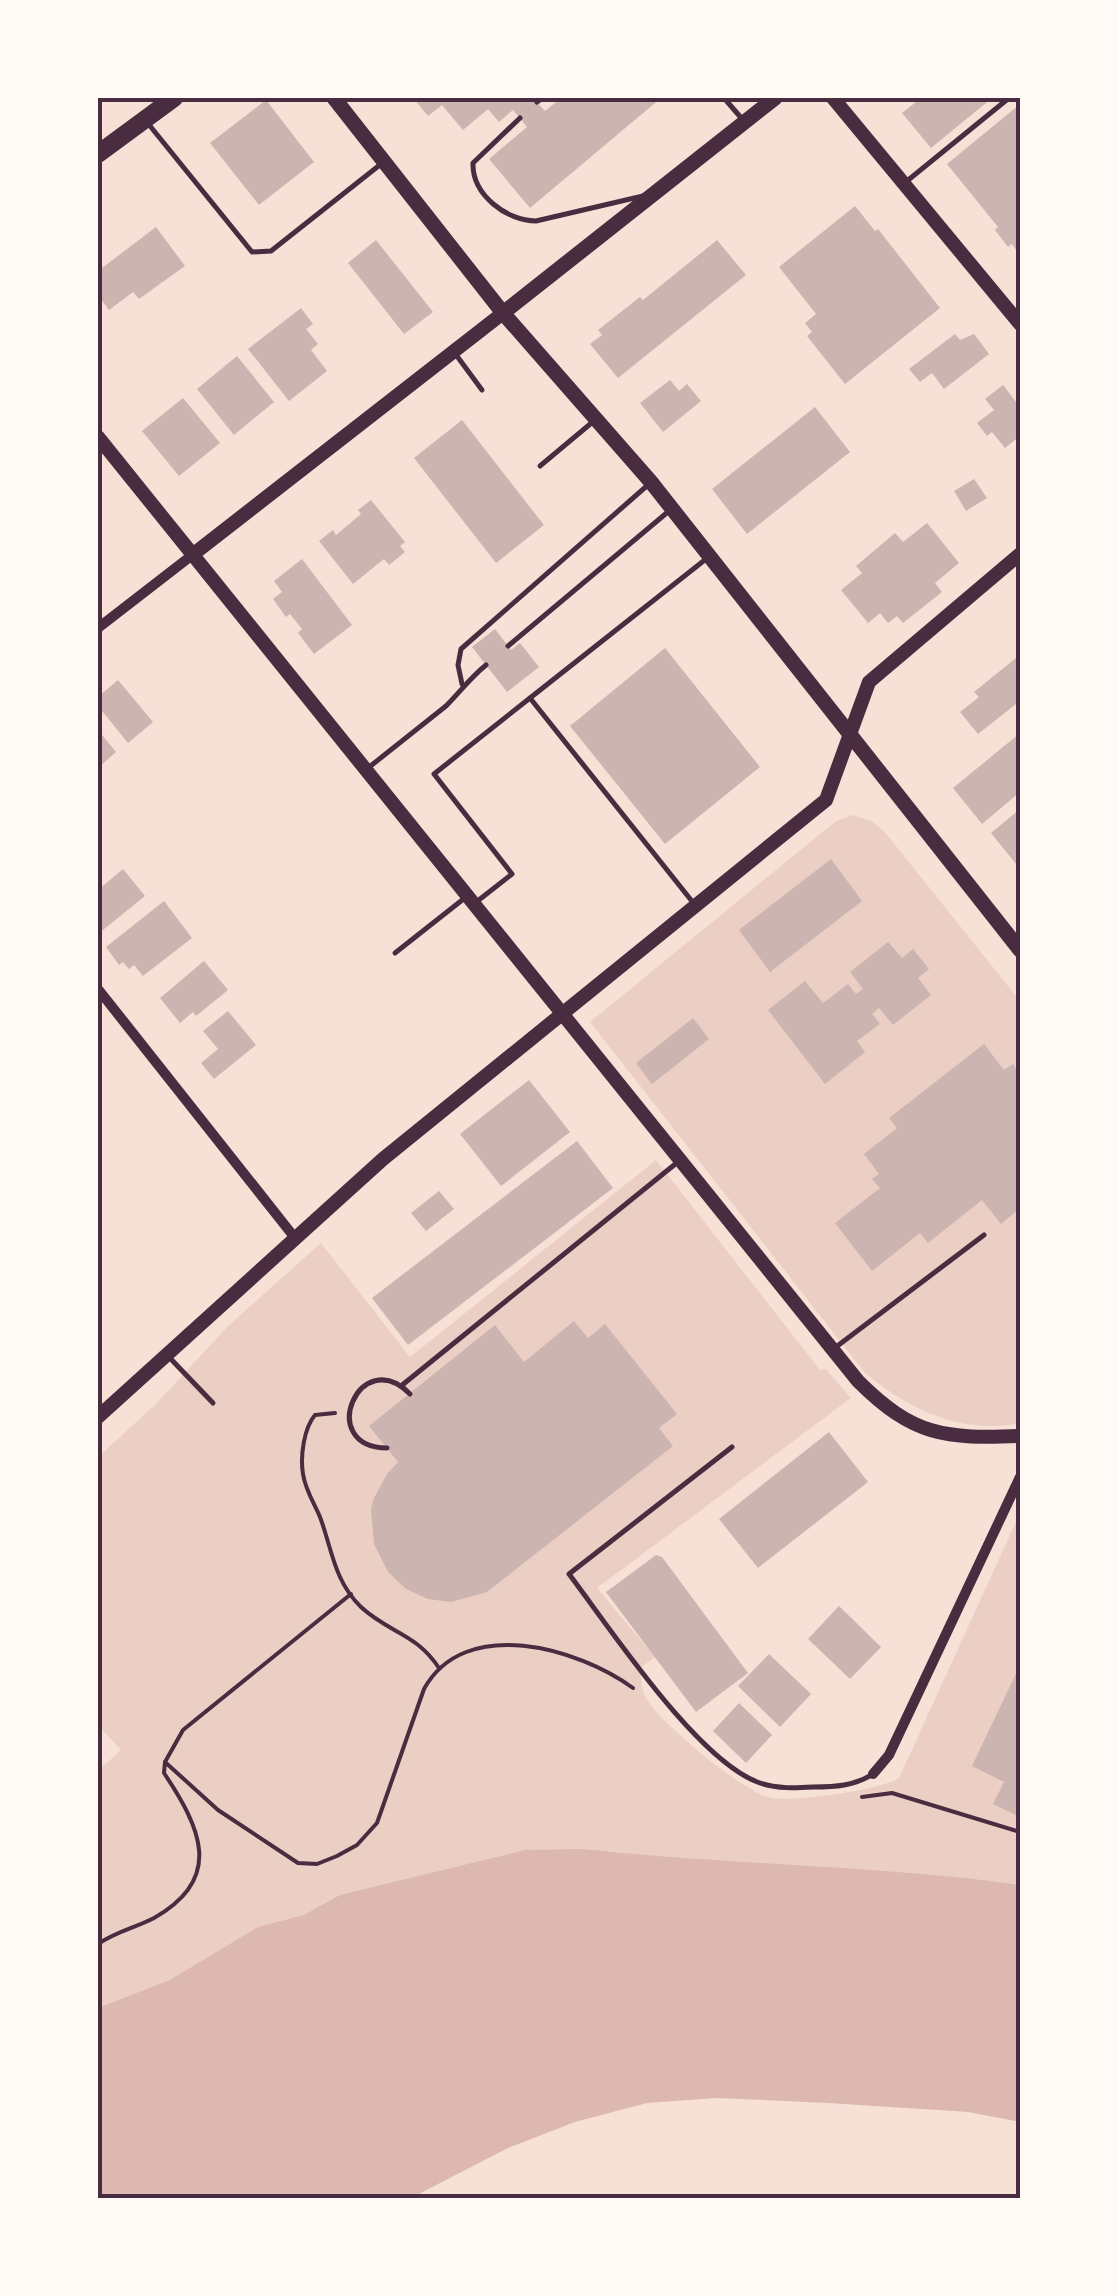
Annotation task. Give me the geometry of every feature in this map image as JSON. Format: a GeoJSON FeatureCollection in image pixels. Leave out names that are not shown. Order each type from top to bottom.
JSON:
{"type":"FeatureCollection","features":[{"type":"Feature","properties":{"kind":"main road"},"geometry":{"type":"LineString","coordinates":[[144,118],[158,98]]}},
{"type":"Feature","properties":{"kind":"main road"},"geometry":{"type":"LineString","coordinates":[[98,153],[174,98]]}},
{"type":"Feature","properties":{"kind":"main road"},"geometry":{"type":"LineString","coordinates":[[334,98],[504,313],[652,482],[1020,950]]}},
{"type":"Feature","properties":{"kind":"main road"},"geometry":{"type":"LineString","coordinates":[[504,313],[775,98]]}},
{"type":"Feature","properties":{"kind":"street"},"geometry":{"type":"LineString","coordinates":[[833,98],[1020,324]]}},
{"type":"Feature","properties":{"kind":"street"},"geometry":{"type":"LineString","coordinates":[[98,628],[504,313]]}},
{"type":"Feature","properties":{"kind":"street"},"geometry":{"type":"LineString","coordinates":[[98,438],[858,1381],[902,1420],[926,1430],[956,1436],[1020,1436]]}},
{"type":"Feature","properties":{"kind":"street"},"geometry":{"type":"LineString","coordinates":[[98,1417],[382,1159],[826,800],[868,682],[1020,554]]}},
{"type":"Feature","properties":{"kind":"street"},"geometry":{"type":"LineString","coordinates":[[98,989],[295,1238]]}},
{"type":"Feature","properties":{"kind":"street"},"geometry":{"type":"LineString","coordinates":[[872,1774],[889,1755],[1020,1477]]}},
{"type":"Feature","properties":{"kind":"lane"},"geometry":{"type":"LineString","coordinates":[[724,98],[744,122]]}},
{"type":"Feature","properties":{"kind":"lane"},"geometry":{"type":"LineString","coordinates":[[904,184],[1009,98]]}},
{"type":"Feature","properties":{"kind":"lane"},"geometry":{"type":"LineString","coordinates":[[144,118],[243,244],[262,254],[272,251],[384,162]]}},
{"type":"Feature","properties":{"kind":"lane"},"geometry":{"type":"LineString","coordinates":[[520,118],[473,163],[479,185],[504,212],[536,220],[656,192]]}},
{"type":"Feature","properties":{"kind":"lane"},"geometry":{"type":"LineString","coordinates":[[453,352],[482,390]]}},
{"type":"Feature","properties":{"kind":"lane"},"geometry":{"type":"LineString","coordinates":[[540,466],[598,418]]}},
{"type":"Feature","properties":{"kind":"lane"},"geometry":{"type":"LineString","coordinates":[[462,684],[460,650],[652,482]]}},
{"type":"Feature","properties":{"kind":"lane"},"geometry":{"type":"LineString","coordinates":[[508,646],[671,508]]}},
{"type":"Feature","properties":{"kind":"lane"},"geometry":{"type":"LineString","coordinates":[[395,953],[512,874],[434,774],[708,557]]}},
{"type":"Feature","properties":{"kind":"lane"},"geometry":{"type":"LineString","coordinates":[[365,770],[446,706],[462,684],[486,665]]}},
{"type":"Feature","properties":{"kind":"lane"},"geometry":{"type":"LineString","coordinates":[[530,698],[695,906]]}},
{"type":"Feature","properties":{"kind":"lane"},"geometry":{"type":"LineString","coordinates":[[401,1386],[680,1160]]}},
{"type":"Feature","properties":{"kind":"lane"},"geometry":{"type":"LineString","coordinates":[[833,1349],[984,1234]]}},
{"type":"Feature","properties":{"kind":"lane"},"geometry":{"type":"LineString","coordinates":[[166,1354],[213,1403]]}},
{"type":"Feature","properties":{"kind":"lane"},"geometry":{"type":"LineString","coordinates":[[387,1448],[363,1442],[352,1430],[349,1414],[355,1395],[367,1384],[384,1380],[410,1394]]}},
{"type":"Feature","properties":{"kind":"lane"},"geometry":{"type":"LineString","coordinates":[[732,1447],[569,1574],[686,1725],[734,1770],[760,1783],[781,1787],[858,1784],[872,1774]]}},
{"type":"Feature","properties":{"kind":"path"},"geometry":{"type":"LineString","coordinates":[[349,1414],[315,1415],[308,1425],[302,1468],[333,1564],[351,1594],[376,1618],[416,1640],[439,1668]]}},
{"type":"Feature","properties":{"kind":"path"},"geometry":{"type":"LineString","coordinates":[[98,1944],[120,1929],[152,1919],[176,1902],[191,1885],[200,1864],[198,1830],[164,1773],[165,1762],[183,1730],[351,1594]]}},
{"type":"Feature","properties":{"kind":"path"},"geometry":{"type":"LineString","coordinates":[[165,1762],[218,1810],[258,1838],[298,1864],[316,1864],[357,1846],[378,1822],[424,1689],[439,1668],[483,1646],[520,1646],[577,1656],[644,1696]]}},
{"type":"Feature","properties":{"kind":"path"},"geometry":{"type":"LineString","coordinates":[[856,1798],[892,1793],[1020,1832]]}},
{"type":"Feature","properties":{"kind":"shaded area"},"geometry":{"type":"Polygon","coordinates":[[[853,815],[884,831],[1020,1001],[1020,1423],[977,1425],[937,1416],[900,1398],[865,1373],[590,1022],[836,821],[853,815]]]}},
{"type":"Feature","properties":{"kind":"shaded area"},"geometry":{"type":"Polygon","coordinates":[[[656,1160],[820,1370],[826,1369],[851,1398],[597,1588],[655,1657],[640,1668],[646,1698],[703,1755],[771,1798],[856,1791],[899,1778],[1020,1513],[1020,1991],[98,2175],[98,1771],[121,1750],[98,1725],[98,1457],[156,1404],[227,1327],[321,1243],[410,1357],[656,1160]]]}},
{"type":"Feature","properties":{"kind":"shaded area"},"geometry":{"type":"Polygon","coordinates":[[[582,1849],[911,1873],[1020,1885],[1020,2122],[968,2112],[828,2103],[717,2098],[647,2103],[575,2122],[508,2148],[411,2198],[98,2198],[98,2008],[170,1980],[258,1927],[304,1915],[340,1895],[525,1850],[582,1849]]]}},
{"type":"Feature","properties":{"kind":"building"},"geometry":{"type":"Polygon","coordinates":[[[413,98],[533,98],[545,111],[561,98],[661,98],[530,208],[489,159],[527,127],[513,110],[499,122],[488,109],[463,130],[442,105],[428,116],[413,98]]]}},
{"type":"Feature","properties":{"kind":"building"},"geometry":{"type":"Polygon","coordinates":[[[921,98],[992,98],[931,148],[902,113],[921,98]]]}},
{"type":"Feature","properties":{"kind":"building"},"geometry":{"type":"Polygon","coordinates":[[[266,100],[314,162],[259,205],[210,143],[266,100]]]}},
{"type":"Feature","properties":{"kind":"building"},"geometry":{"type":"Polygon","coordinates":[[[1020,104],[1020,246],[1016,250],[1012,244],[1008,247],[995,230],[998,227],[947,164],[1020,104]]]}},
{"type":"Feature","properties":{"kind":"building"},"geometry":{"type":"Polygon","coordinates":[[[855,206],[940,308],[845,384],[807,336],[812,332],[805,323],[816,314],[779,267],[855,206]]]}},
{"type":"Feature","properties":{"kind":"building"},"geometry":{"type":"Polygon","coordinates":[[[156,227],[185,266],[139,299],[133,292],[109,310],[98,295],[98,271],[156,227]]]}},
{"type":"Feature","properties":{"kind":"building"},"geometry":{"type":"Polygon","coordinates":[[[376,240],[433,312],[404,334],[348,263],[376,240]]]}},
{"type":"Feature","properties":{"kind":"building"},"geometry":{"type":"Polygon","coordinates":[[[717,240],[746,275],[618,378],[590,344],[602,335],[598,330],[640,297],[643,300],[717,240]]]}},
{"type":"Feature","properties":{"kind":"building"},"geometry":{"type":"Polygon","coordinates":[[[301,308],[313,324],[306,329],[318,344],[311,350],[327,371],[289,401],[248,349],[301,308]]]}},
{"type":"Feature","properties":{"kind":"building"},"geometry":{"type":"Polygon","coordinates":[[[955,334],[960,340],[974,334],[989,354],[944,389],[932,373],[920,382],[909,369],[955,334]]]}},
{"type":"Feature","properties":{"kind":"building"},"geometry":{"type":"Polygon","coordinates":[[[237,356],[274,402],[234,435],[197,389],[237,356]]]}},
{"type":"Feature","properties":{"kind":"building"},"geometry":{"type":"Polygon","coordinates":[[[670,380],[679,391],[687,384],[701,401],[663,432],[640,403],[670,380]]]}},
{"type":"Feature","properties":{"kind":"building"},"geometry":{"type":"Polygon","coordinates":[[[1003,385],[1020,407],[1020,436],[1005,448],[992,432],[987,436],[977,423],[994,410],[985,399],[1003,385]]]}},
{"type":"Feature","properties":{"kind":"building"},"geometry":{"type":"Polygon","coordinates":[[[183,398],[220,443],[179,476],[142,431],[183,398]]]}},
{"type":"Feature","properties":{"kind":"building"},"geometry":{"type":"Polygon","coordinates":[[[815,407],[850,452],[747,534],[712,489],[815,407]]]}},
{"type":"Feature","properties":{"kind":"building"},"geometry":{"type":"Polygon","coordinates":[[[462,420],[544,525],[496,563],[414,458],[462,420]]]}},
{"type":"Feature","properties":{"kind":"building"},"geometry":{"type":"Polygon","coordinates":[[[974,479],[987,498],[966,511],[954,491],[974,479]]]}},
{"type":"Feature","properties":{"kind":"building"},"geometry":{"type":"Polygon","coordinates":[[[371,500],[405,542],[400,546],[405,552],[389,565],[384,559],[353,584],[319,541],[333,530],[336,535],[371,500]]]}},
{"type":"Feature","properties":{"kind":"building"},"geometry":{"type":"Polygon","coordinates":[[[927,523],[959,563],[935,583],[942,592],[903,623],[897,616],[888,623],[880,613],[868,623],[841,590],[862,573],[856,566],[895,533],[903,542],[927,523]]]}},
{"type":"Feature","properties":{"kind":"building"},"geometry":{"type":"Polygon","coordinates":[[[302,559],[352,625],[314,654],[298,633],[302,629],[290,614],[286,617],[273,599],[282,592],[274,581],[302,559]]]}},
{"type":"Feature","properties":{"kind":"building"},"geometry":{"type":"Polygon","coordinates":[[[495,629],[511,650],[520,643],[539,667],[507,692],[472,647],[495,629]]]}},
{"type":"Feature","properties":{"kind":"building"},"geometry":{"type":"Polygon","coordinates":[[[665,648],[760,767],[665,844],[570,726],[665,648]]]}},
{"type":"Feature","properties":{"kind":"building"},"geometry":{"type":"Polygon","coordinates":[[[1016,658],[1020,664],[1020,701],[978,734],[960,712],[979,697],[974,692],[1016,658]]]}},
{"type":"Feature","properties":{"kind":"building"},"geometry":{"type":"Polygon","coordinates":[[[118,680],[153,722],[128,743],[98,706],[98,697],[118,680]]]}},
{"type":"Feature","properties":{"kind":"building"},"geometry":{"type":"Polygon","coordinates":[[[98,730],[116,752],[98,768],[98,730]]]}},
{"type":"Feature","properties":{"kind":"building"},"geometry":{"type":"Polygon","coordinates":[[[1020,733],[1020,792],[982,824],[953,788],[1020,733]]]}},
{"type":"Feature","properties":{"kind":"building"},"geometry":{"type":"Polygon","coordinates":[[[1020,809],[1020,869],[991,833],[1020,809]]]}},
{"type":"Feature","properties":{"kind":"building"},"geometry":{"type":"Polygon","coordinates":[[[831,859],[862,901],[770,972],[739,930],[831,859]]]}},
{"type":"Feature","properties":{"kind":"building"},"geometry":{"type":"Polygon","coordinates":[[[123,869],[145,896],[98,934],[98,890],[123,869]]]}},
{"type":"Feature","properties":{"kind":"building"},"geometry":{"type":"Polygon","coordinates":[[[164,901],[192,938],[143,976],[134,965],[129,969],[123,962],[119,965],[106,947],[164,901]]]}},
{"type":"Feature","properties":{"kind":"building"},"geometry":{"type":"Polygon","coordinates":[[[888,942],[902,958],[913,949],[929,969],[918,978],[931,995],[893,1025],[879,1008],[872,1014],[880,1024],[857,1041],[865,1052],[825,1084],[768,1010],[805,981],[823,1003],[848,984],[856,994],[863,989],[850,972],[888,942]]]}},
{"type":"Feature","properties":{"kind":"building"},"geometry":{"type":"Polygon","coordinates":[[[204,961],[228,990],[196,1016],[193,1012],[180,1023],[160,998],[204,961]]]}},
{"type":"Feature","properties":{"kind":"building"},"geometry":{"type":"Polygon","coordinates":[[[228,1011],[256,1045],[214,1079],[201,1063],[218,1049],[203,1031],[228,1011]]]}},
{"type":"Feature","properties":{"kind":"building"},"geometry":{"type":"Polygon","coordinates":[[[693,1018],[709,1039],[652,1084],[636,1063],[693,1018]]]}},
{"type":"Feature","properties":{"kind":"building"},"geometry":{"type":"Polygon","coordinates":[[[984,1044],[1004,1070],[1013,1064],[1020,1074],[1020,1208],[1001,1224],[982,1200],[928,1243],[920,1233],[872,1271],[835,1223],[880,1188],[872,1179],[879,1174],[864,1154],[897,1128],[889,1118],[984,1044]]]}},
{"type":"Feature","properties":{"kind":"building"},"geometry":{"type":"Polygon","coordinates":[[[529,1080],[570,1132],[501,1186],[460,1134],[529,1080]]]}},
{"type":"Feature","properties":{"kind":"building"},"geometry":{"type":"Polygon","coordinates":[[[577,1141],[613,1188],[408,1345],[372,1298],[577,1141]]]}},
{"type":"Feature","properties":{"kind":"building"},"geometry":{"type":"Polygon","coordinates":[[[439,1191],[454,1209],[426,1231],[411,1213],[439,1191]]]}},
{"type":"Feature","properties":{"kind":"building"},"geometry":{"type":"Polygon","coordinates":[[[574,1321],[588,1338],[605,1324],[677,1414],[659,1428],[673,1446],[487,1592],[451,1602],[428,1599],[406,1589],[388,1572],[374,1544],[374,1498],[398,1462],[369,1426],[495,1325],[524,1362],[574,1321]]]}},
{"type":"Feature","properties":{"kind":"building"},"geometry":{"type":"Polygon","coordinates":[[[829,1432],[868,1482],[758,1568],[719,1519],[829,1432]]]}},
{"type":"Feature","properties":{"kind":"building"},"geometry":{"type":"Polygon","coordinates":[[[656,1555],[662,1557],[748,1673],[696,1712],[606,1592],[656,1555]]]}},
{"type":"Feature","properties":{"kind":"building"},"geometry":{"type":"Polygon","coordinates":[[[839,1606],[881,1647],[850,1679],[808,1639],[839,1606]]]}},
{"type":"Feature","properties":{"kind":"building"},"geometry":{"type":"Polygon","coordinates":[[[769,1654],[811,1694],[780,1727],[738,1686],[769,1654]]]}},
{"type":"Feature","properties":{"kind":"building"},"geometry":{"type":"Polygon","coordinates":[[[1020,1665],[1020,1817],[993,1804],[1004,1782],[972,1766],[1020,1665]]]}},
{"type":"Feature","properties":{"kind":"building"},"geometry":{"type":"Polygon","coordinates":[[[739,1703],[772,1735],[746,1763],[713,1731],[739,1703]]]}}]}
